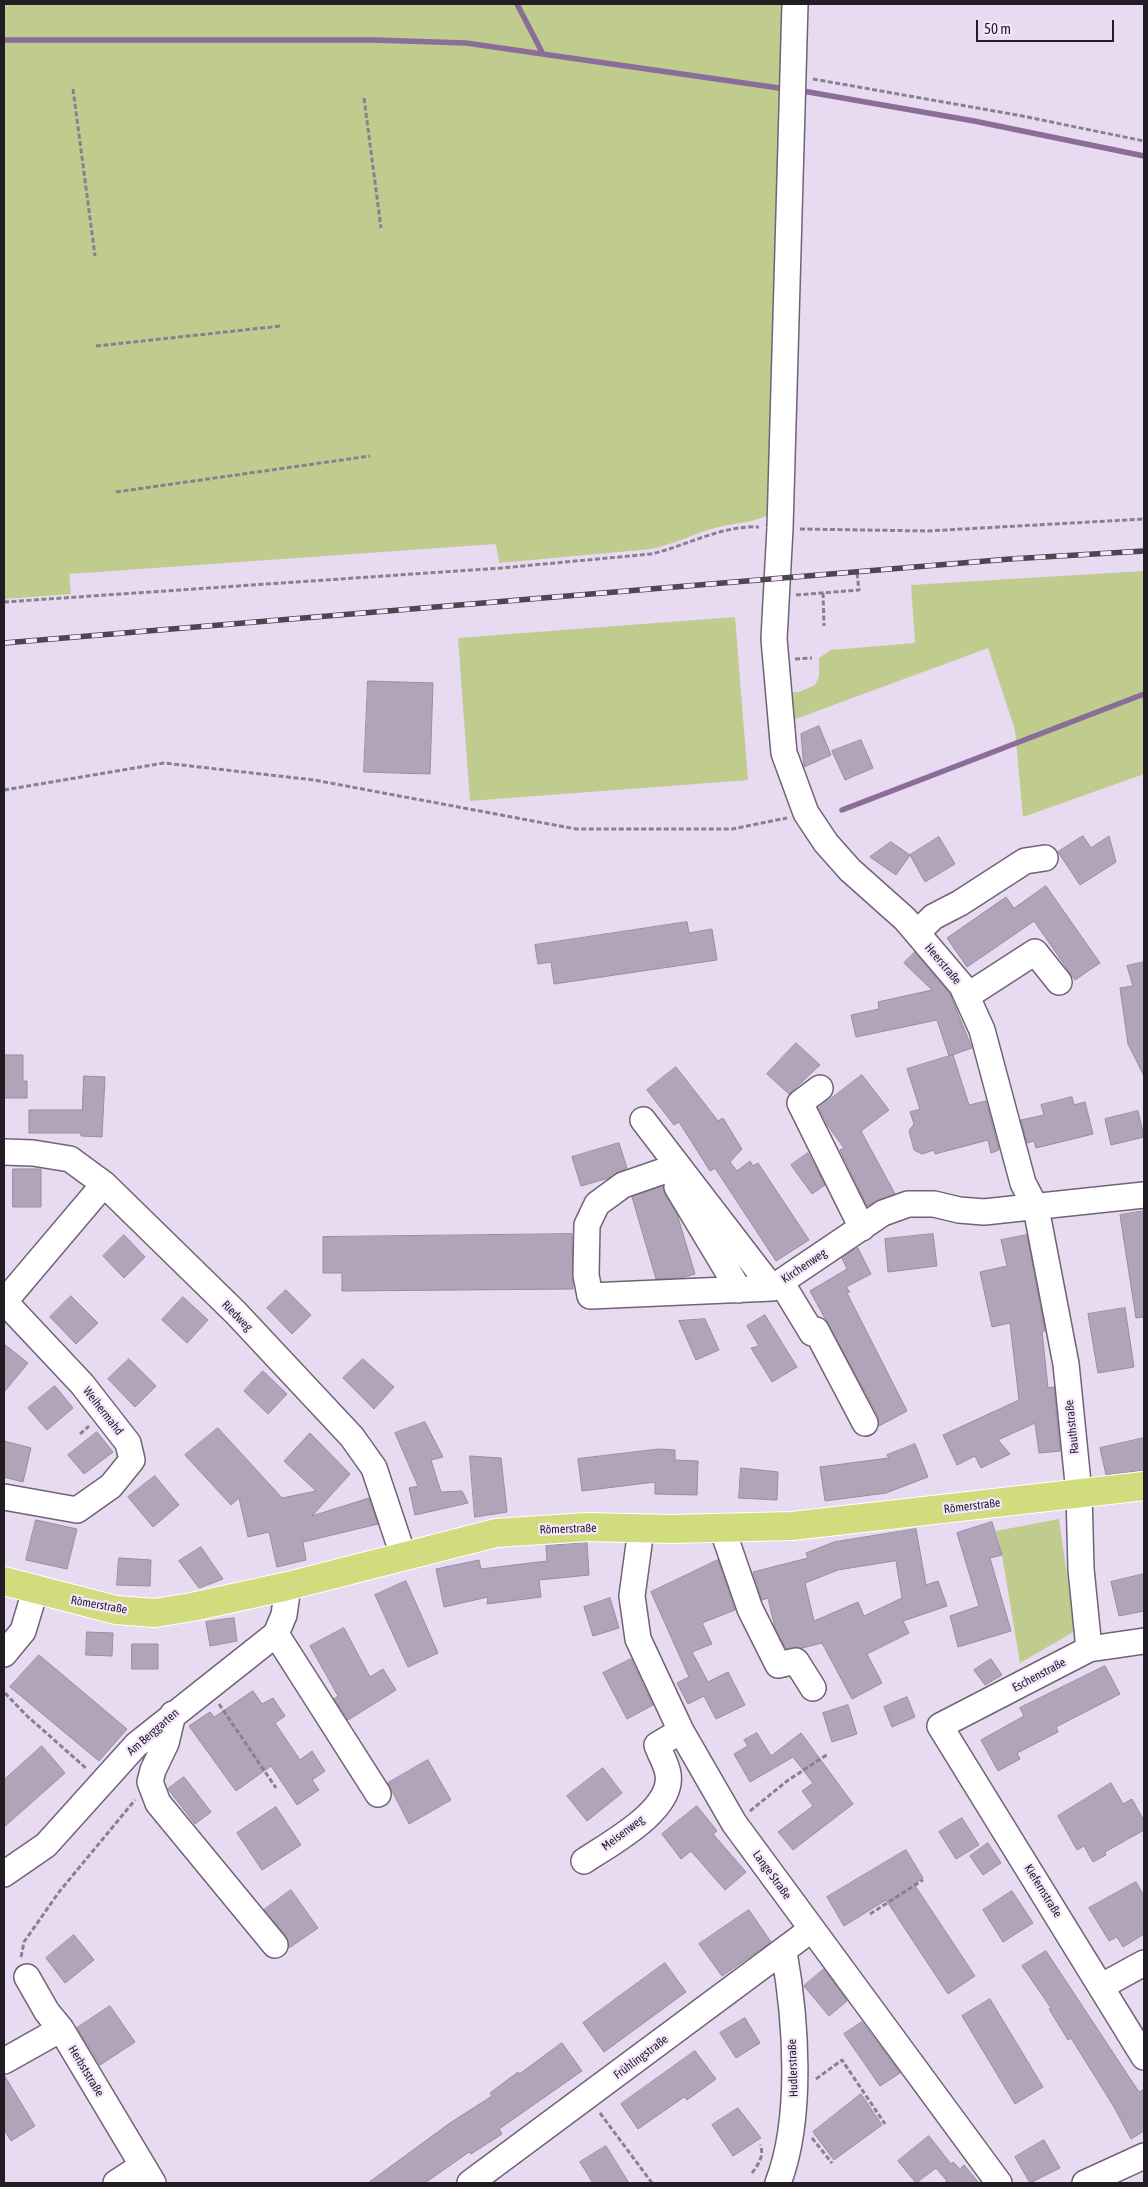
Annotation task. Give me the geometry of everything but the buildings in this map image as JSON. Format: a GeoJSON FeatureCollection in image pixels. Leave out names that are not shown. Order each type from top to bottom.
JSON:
{"type":"FeatureCollection","features":[{"type":"Feature","properties":{"kind":"main road","name":"Römerstraße"},"geometry":{"type":"LineString","coordinates":[[4,1581],[35,1591],[116,1610],[155,1613],[288,1586],[403,1555],[496,1533],[587,1527],[641,1529],[722,1528],[819,1524],[1144,1486]]}},
{"type":"Feature","properties":{"kind":"street","name":"Heerstraße"},"geometry":{"type":"LineString","coordinates":[[795,4],[780,528],[774,639],[784,753],[806,813],[826,843],[917,933],[962,986],[982,1030],[1023,1183],[1036,1208]]}},
{"type":"Feature","properties":{"kind":"street"},"geometry":{"type":"LineString","coordinates":[[917,933],[932,917],[960,903],[1025,861],[1045,858]]}},
{"type":"Feature","properties":{"kind":"street"},"geometry":{"type":"LineString","coordinates":[[967,996],[1035,952],[1059,982]]}},
{"type":"Feature","properties":{"kind":"street"},"geometry":{"type":"LineString","coordinates":[[820,1088],[800,1103],[862,1228]]}},
{"type":"Feature","properties":{"kind":"street","name":"Kirchenweg"},"geometry":{"type":"LineString","coordinates":[[643,1120],[672,1168],[776,1285],[883,1213],[908,1204],[934,1204],[959,1210],[984,1212],[1036,1208],[1144,1195]]}},
{"type":"Feature","properties":{"kind":"street","name":"Riedweg"},"geometry":{"type":"LineString","coordinates":[[4,1152],[33,1152],[70,1159],[104,1184],[236,1314],[352,1436],[374,1468],[403,1555]]}},
{"type":"Feature","properties":{"kind":"street"},"geometry":{"type":"LineString","coordinates":[[739,1290],[672,1168],[623,1185],[597,1204],[587,1225],[586,1275],[590,1296],[739,1290],[776,1285],[812,1333],[816,1330],[865,1423]]}},
{"type":"Feature","properties":{"kind":"street","name":"Weihermahd"},"geometry":{"type":"LineString","coordinates":[[4,1497],[78,1510],[111,1486],[132,1460],[128,1443],[82,1384],[4,1301],[104,1184]]}},
{"type":"Feature","properties":{"kind":"street","name":"Rauthstraße"},"geometry":{"type":"LineString","coordinates":[[1036,1208],[1066,1364],[1079,1493],[1081,1569],[1089,1648]]}},
{"type":"Feature","properties":{"kind":"street"},"geometry":{"type":"LineString","coordinates":[[722,1528],[750,1609],[778,1665],[796,1661],[813,1688]]}},
{"type":"Feature","properties":{"kind":"street","name":"Lange Straße"},"geometry":{"type":"LineString","coordinates":[[641,1529],[633,1581],[634,1624],[649,1666],[681,1731],[734,1823],[999,2183]]}},
{"type":"Feature","properties":{"kind":"street"},"geometry":{"type":"LineString","coordinates":[[288,1586],[284,1615],[276,1634],[378,1794]]}},
{"type":"Feature","properties":{"kind":"street"},"geometry":{"type":"LineString","coordinates":[[4,1654],[22,1631],[35,1591]]}},
{"type":"Feature","properties":{"kind":"street","name":"Am Berggarten"},"geometry":{"type":"LineString","coordinates":[[4,1874],[46,1845],[101,1781],[136,1744],[276,1634]]}},
{"type":"Feature","properties":{"kind":"street","name":"Eschenstraße"},"geometry":{"type":"LineString","coordinates":[[940,1726],[1089,1648],[1144,1641]]}},
{"type":"Feature","properties":{"kind":"street"},"geometry":{"type":"LineString","coordinates":[[173,1714],[166,1743],[153,1770],[150,1782],[158,1803],[275,1945]]}},
{"type":"Feature","properties":{"kind":"street","name":"Kiefernstraße"},"geometry":{"type":"LineString","coordinates":[[940,1726],[1144,2057]]}},
{"type":"Feature","properties":{"kind":"street","name":"Meisenweg"},"geometry":{"type":"LineString","coordinates":[[584,1861],[634,1828],[664,1799],[669,1774],[657,1745],[681,1731]]}},
{"type":"Feature","properties":{"kind":"street","name":"Frühlingstraße"},"geometry":{"type":"LineString","coordinates":[[470,2183],[784,1952],[812,1929]]}},
{"type":"Feature","properties":{"kind":"street","name":"Hudlerstraße"},"geometry":{"type":"LineString","coordinates":[[778,2183],[790,2144],[795,2096],[789,1981],[784,1952]]}},
{"type":"Feature","properties":{"kind":"street"},"geometry":{"type":"LineString","coordinates":[[1102,1986],[1144,1963]]}},
{"type":"Feature","properties":{"kind":"street","name":"Herbststraße"},"geometry":{"type":"LineString","coordinates":[[27,1977],[47,2012],[61,2028],[148,2175],[116,2183]]}},
{"type":"Feature","properties":{"kind":"street"},"geometry":{"type":"LineString","coordinates":[[4,2061],[61,2028]]}},
{"type":"Feature","properties":{"kind":"street"},"geometry":{"type":"LineString","coordinates":[[1085,2183],[1144,2156]]}},
{"type":"Feature","properties":{"kind":"path"},"geometry":{"type":"LineString","coordinates":[[792,75],[1017,115],[1144,141]]}},
{"type":"Feature","properties":{"kind":"path"},"geometry":{"type":"LineString","coordinates":[[74,90],[95,256]]}},
{"type":"Feature","properties":{"kind":"path"},"geometry":{"type":"LineString","coordinates":[[364,98],[381,228]]}},
{"type":"Feature","properties":{"kind":"path"},"geometry":{"type":"LineString","coordinates":[[96,346],[281,326]]}},
{"type":"Feature","properties":{"kind":"path"},"geometry":{"type":"LineString","coordinates":[[116,492],[370,456]]}},
{"type":"Feature","properties":{"kind":"path"},"geometry":{"type":"LineString","coordinates":[[4,602],[491,568],[650,554],[674,549],[717,532],[751,526],[928,532],[1144,520]]}},
{"type":"Feature","properties":{"kind":"path"},"geometry":{"type":"LineString","coordinates":[[776,597],[859,590],[857,573]]}},
{"type":"Feature","properties":{"kind":"path"},"geometry":{"type":"LineString","coordinates":[[823,593],[824,626]]}},
{"type":"Feature","properties":{"kind":"path"},"geometry":{"type":"LineString","coordinates":[[4,790],[164,764],[314,780],[576,829],[732,829],[806,813]]}},
{"type":"Feature","properties":{"kind":"path"},"geometry":{"type":"LineString","coordinates":[[208,1687],[276,1788]]}},
{"type":"Feature","properties":{"kind":"path"},"geometry":{"type":"LineString","coordinates":[[6,1692],[26,1716],[101,1781]]}},
{"type":"Feature","properties":{"kind":"path"},"geometry":{"type":"LineString","coordinates":[[734,1823],[787,1781],[828,1754]]}},
{"type":"Feature","properties":{"kind":"path"},"geometry":{"type":"LineString","coordinates":[[27,1977],[21,1958],[24,1942],[59,1892],[150,1782]]}},
{"type":"Feature","properties":{"kind":"path"},"geometry":{"type":"LineString","coordinates":[[870,1914],[923,1880]]}},
{"type":"Feature","properties":{"kind":"path"},"geometry":{"type":"LineString","coordinates":[[795,2096],[842,2060],[885,2124]]}},
{"type":"Feature","properties":{"kind":"path"},"geometry":{"type":"LineString","coordinates":[[587,2097],[652,2183]]}},
{"type":"Feature","properties":{"kind":"path"},"geometry":{"type":"LineString","coordinates":[[752,2173],[759,2163],[762,2149],[760,2145]]}},
{"type":"Feature","properties":{"kind":"green space"},"geometry":{"type":"Polygon","coordinates":[[[4,4],[788,4],[774,511],[755,520],[718,527],[651,549],[499,563],[496,544],[69,574],[71,594],[4,599],[4,4]]]}},
{"type":"Feature","properties":{"kind":"green space"},"geometry":{"type":"Polygon","coordinates":[[[1144,571],[1144,774],[1023,817],[1015,730],[988,648],[782,724],[778,694],[799,692],[815,685],[819,677],[819,658],[831,650],[915,643],[911,585],[1144,571]]]}},
{"type":"Feature","properties":{"kind":"green space"},"geometry":{"type":"Polygon","coordinates":[[[735,617],[748,780],[470,801],[458,638],[735,617]]]}},
{"type":"Feature","properties":{"kind":"green space"},"geometry":{"type":"Polygon","coordinates":[[[1059,1519],[1075,1631],[1020,1663],[1002,1555],[996,1531],[1059,1519]]]}},
{"type":"Feature","properties":{"kind":"waterway"},"geometry":{"type":"LineString","coordinates":[[517,4],[543,54]]}},
{"type":"Feature","properties":{"kind":"waterway"},"geometry":{"type":"LineString","coordinates":[[4,40],[374,40],[466,43],[786,89]]}},
{"type":"Feature","properties":{"kind":"waterway"},"geometry":{"type":"LineString","coordinates":[[797,90],[974,121],[1144,156]]}},
{"type":"Feature","properties":{"kind":"waterway"},"geometry":{"type":"LineString","coordinates":[[842,810],[1144,694]]}},
{"type":"Feature","properties":{"kind":"railway"},"geometry":{"type":"LineString","coordinates":[[4,643],[1010,559],[1144,551]]}}]}
